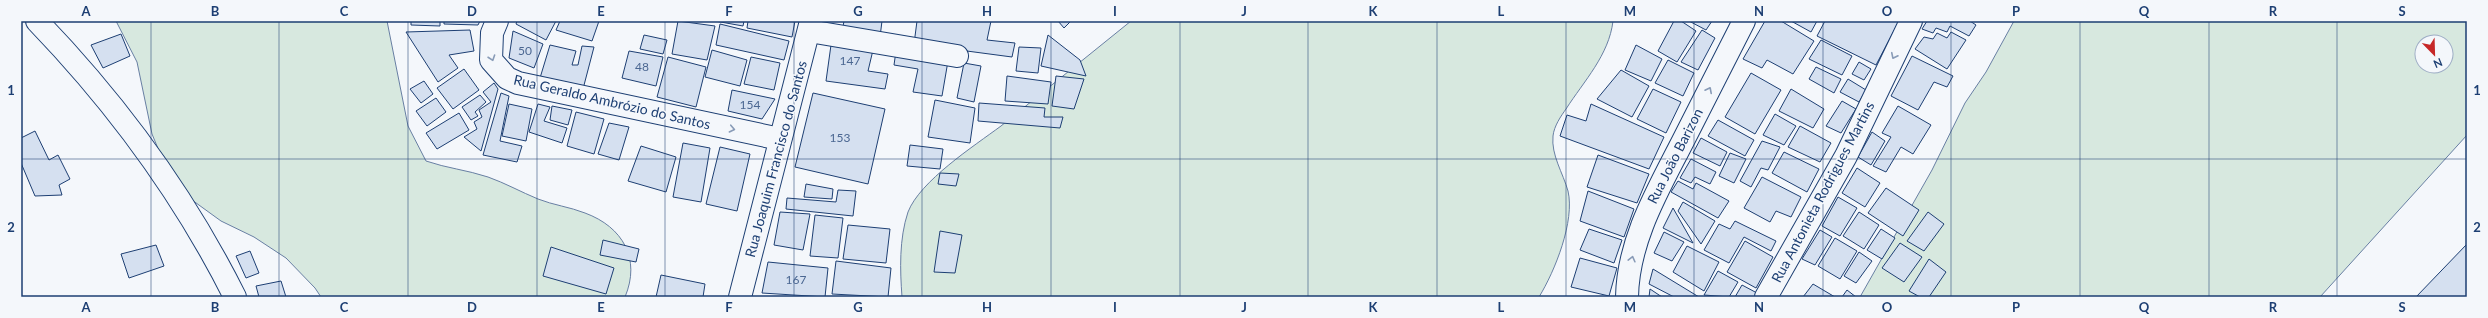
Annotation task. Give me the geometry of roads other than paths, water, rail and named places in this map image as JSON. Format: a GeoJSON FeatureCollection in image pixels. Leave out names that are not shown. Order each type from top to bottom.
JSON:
{"type":"FeatureCollection","features":[{"type":"Feature","properties":{"kind":"street"},"geometry":{"type":"LineString","coordinates":[[37,21],[73,58],[144,147],[182,203],[215,258],[235,297]]}},
{"type":"Feature","properties":{"kind":"street","name":"Rua Geraldo Ambrózio do Santos"},"geometry":{"type":"LineString","coordinates":[[497,21],[492,33],[491,60],[507,78],[518,83],[780,139]]}},
{"type":"Feature","properties":{"kind":"street","name":"Rua João Barizon"},"geometry":{"type":"LineString","coordinates":[[1627,297],[1627,278],[1633,254],[1648,209],[1744,21]]}},
{"type":"Feature","properties":{"kind":"street","name":"Rua Antonieta Rodrigues Martins"},"geometry":{"type":"LineString","coordinates":[[1766,297],[1846,156],[1911,21]]}},
{"type":"Feature","properties":{"kind":"street"},"geometry":{"type":"LineString","coordinates":[[810,26],[957,56]]}},
{"type":"Feature","properties":{"kind":"street","name":"Rua Joaquim Francisco do Santos"},"geometry":{"type":"LineString","coordinates":[[740,297],[810,26]]}}]}
